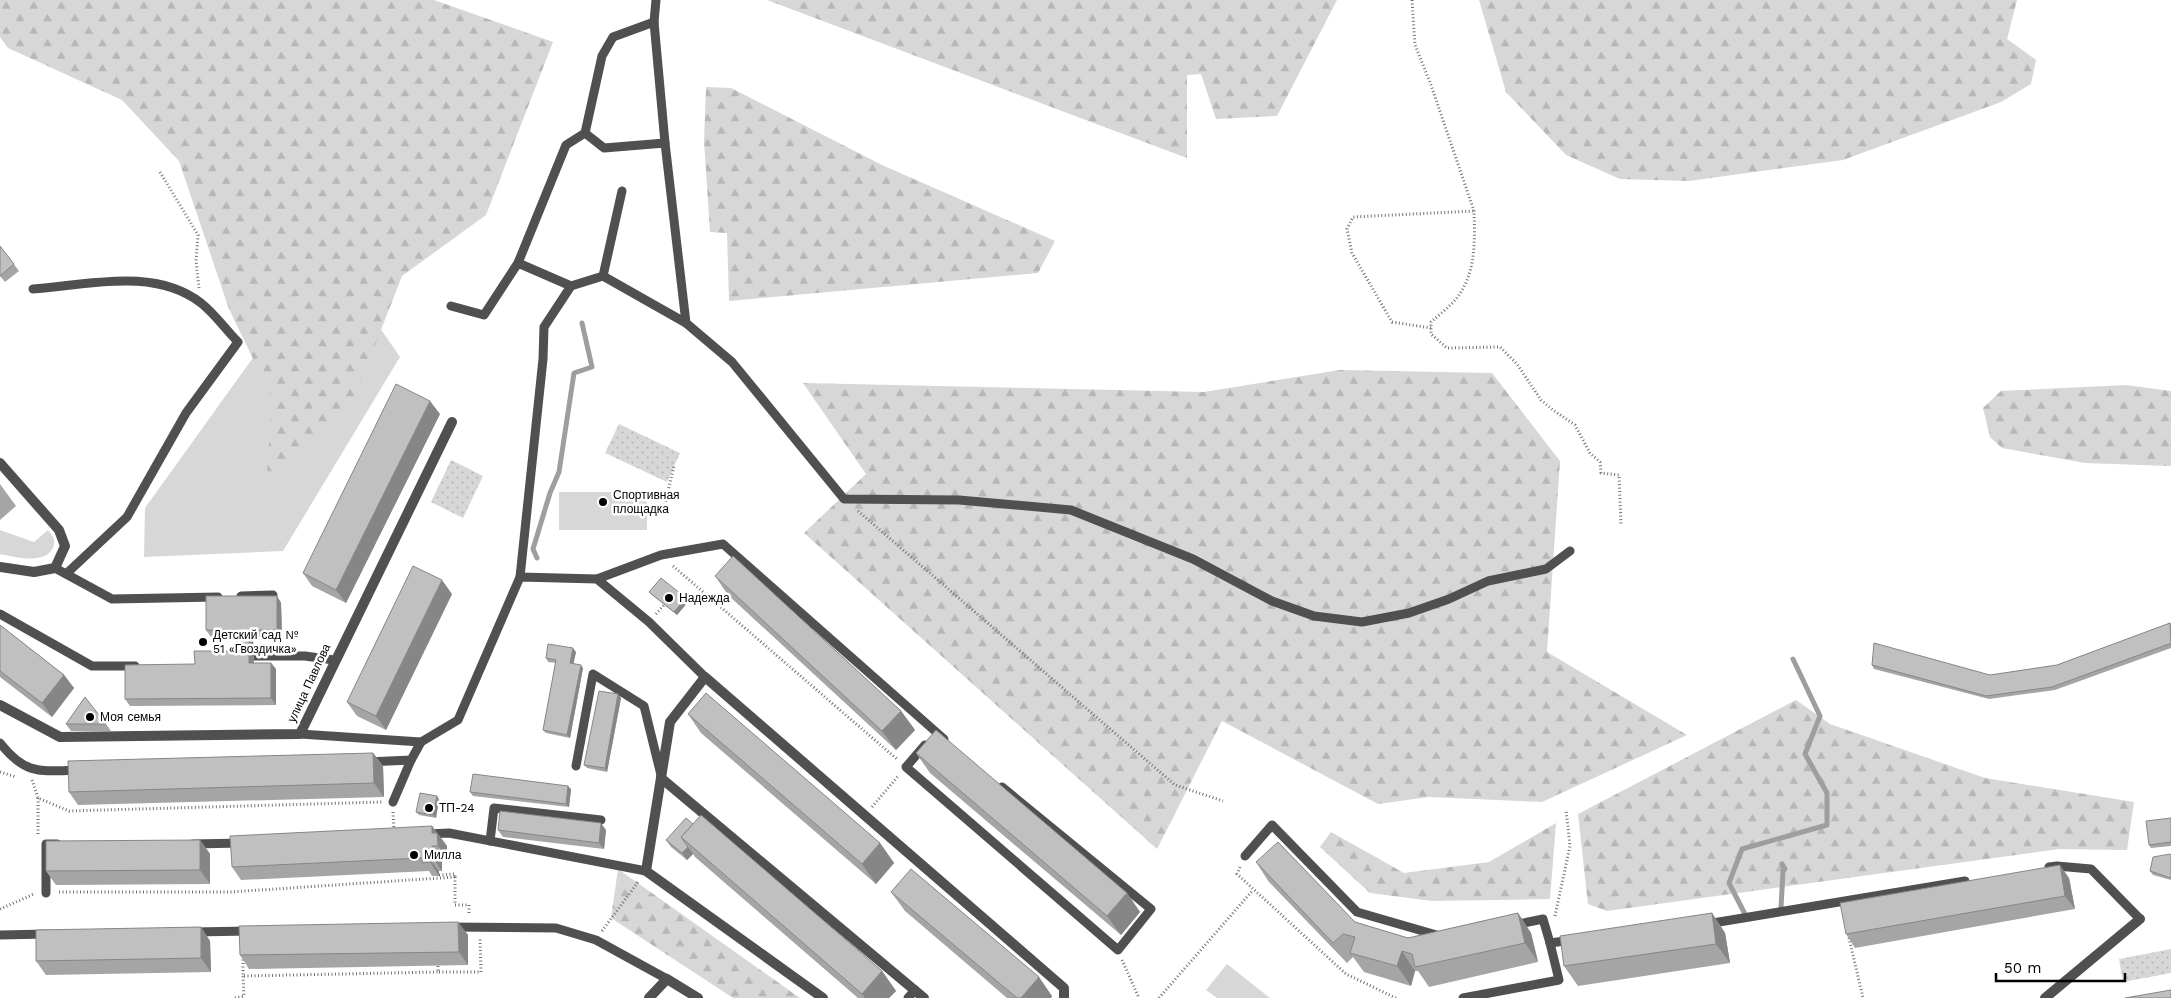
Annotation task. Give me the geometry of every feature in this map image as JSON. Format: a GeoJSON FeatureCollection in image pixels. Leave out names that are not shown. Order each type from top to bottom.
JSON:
{"type":"FeatureCollection","features":[{"type":"Feature","properties":{"kind":"street","name":"улица Павлова"},"geometry":{"type":"LineString","coordinates":[[0,705],[60,737],[300,734],[334,660],[452,422]]}},
{"type":"Feature","properties":{"kind":"street"},"geometry":{"type":"LineString","coordinates":[[0,463],[59,530],[65,546],[55,568],[34,572],[0,567]]}},
{"type":"Feature","properties":{"kind":"street"},"geometry":{"type":"LineString","coordinates":[[824,998],[646,871],[670,722],[705,677],[864,817],[1064,988],[1064,998]]}},
{"type":"Feature","properties":{"kind":"street"},"geometry":{"type":"LineString","coordinates":[[662,778],[924,998]]}},
{"type":"Feature","properties":{"kind":"street"},"geometry":{"type":"LineString","coordinates":[[2045,998],[2140,919]]}},
{"type":"Feature","properties":{"kind":"street"},"geometry":{"type":"LineString","coordinates":[[649,998],[667,979],[698,998]]}},
{"type":"Feature","properties":{"kind":"lane"},"geometry":{"type":"LineString","coordinates":[[656,0],[654,22],[665,144],[686,323]]}},
{"type":"Feature","properties":{"kind":"lane"},"geometry":{"type":"LineString","coordinates":[[451,306],[484,315],[518,263],[566,145],[585,133],[602,56],[613,37],[654,22]]}},
{"type":"Feature","properties":{"kind":"lane"},"geometry":{"type":"LineString","coordinates":[[585,133],[604,148],[665,144]]}},
{"type":"Feature","properties":{"kind":"lane"},"geometry":{"type":"LineString","coordinates":[[603,276],[622,190]]}},
{"type":"Feature","properties":{"kind":"lane"},"geometry":{"type":"LineString","coordinates":[[518,263],[571,286]]}},
{"type":"Feature","properties":{"kind":"lane"},"geometry":{"type":"LineString","coordinates":[[393,802],[421,742],[458,720],[520,577],[543,359],[544,327],[571,286],[603,276],[686,323],[732,362],[844,499],[959,500],[1071,510],[1193,559],[1272,601],[1314,616],[1362,622],[1409,613],[1449,599],[1488,581],[1546,569],[1570,552]]}},
{"type":"Feature","properties":{"kind":"lane"},"geometry":{"type":"LineString","coordinates":[[33,289],[137,280],[168,285],[201,303],[238,342],[186,413],[127,517],[66,574]]}},
{"type":"Feature","properties":{"kind":"lane"},"geometry":{"type":"LineString","coordinates":[[520,577],[597,579],[661,555],[680,550],[723,544],[951,745]]}},
{"type":"Feature","properties":{"kind":"lane"},"geometry":{"type":"LineString","coordinates":[[55,568],[112,599],[273,595]]}},
{"type":"Feature","properties":{"kind":"lane"},"geometry":{"type":"LineString","coordinates":[[597,579],[649,622],[705,677]]}},
{"type":"Feature","properties":{"kind":"lane"},"geometry":{"type":"LineString","coordinates":[[0,614],[92,666],[146,666]]}},
{"type":"Feature","properties":{"kind":"lane"},"geometry":{"type":"LineString","coordinates":[[254,656],[305,656],[334,660]]}},
{"type":"Feature","properties":{"kind":"lane"},"geometry":{"type":"LineString","coordinates":[[576,766],[593,674],[644,706],[662,778]]}},
{"type":"Feature","properties":{"kind":"lane"},"geometry":{"type":"LineString","coordinates":[[936,732],[906,767],[1118,950],[1151,910],[997,783]]}},
{"type":"Feature","properties":{"kind":"lane"},"geometry":{"type":"LineString","coordinates":[[300,734],[421,742]]}},
{"type":"Feature","properties":{"kind":"lane"},"geometry":{"type":"LineString","coordinates":[[0,744],[12,758],[28,769],[88,769]]}},
{"type":"Feature","properties":{"kind":"lane"},"geometry":{"type":"LineString","coordinates":[[362,762],[411,760]]}},
{"type":"Feature","properties":{"kind":"lane"},"geometry":{"type":"LineString","coordinates":[[490,841],[494,808],[601,820]]}},
{"type":"Feature","properties":{"kind":"lane"},"geometry":{"type":"LineString","coordinates":[[1245,856],[1272,825],[1357,912],[1450,938]]}},
{"type":"Feature","properties":{"kind":"lane"},"geometry":{"type":"LineString","coordinates":[[419,834],[449,833],[646,871]]}},
{"type":"Feature","properties":{"kind":"lane"},"geometry":{"type":"LineString","coordinates":[[185,844],[253,842]]}},
{"type":"Feature","properties":{"kind":"lane"},"geometry":{"type":"LineString","coordinates":[[46,892],[46,844],[66,844]]}},
{"type":"Feature","properties":{"kind":"lane"},"geometry":{"type":"LineString","coordinates":[[2038,869],[2057,866],[2091,869],[2140,919]]}},
{"type":"Feature","properties":{"kind":"lane"},"geometry":{"type":"LineString","coordinates":[[1695,926],[1979,879]]}},
{"type":"Feature","properties":{"kind":"lane"},"geometry":{"type":"LineString","coordinates":[[1463,998],[1559,980],[1543,919],[1506,927]]}},
{"type":"Feature","properties":{"kind":"lane"},"geometry":{"type":"LineString","coordinates":[[444,927],[556,928],[596,940],[667,979]]}},
{"type":"Feature","properties":{"kind":"lane"},"geometry":{"type":"LineString","coordinates":[[184,932],[262,930]]}},
{"type":"Feature","properties":{"kind":"lane"},"geometry":{"type":"LineString","coordinates":[[0,935],[58,934]]}},
{"type":"Feature","properties":{"kind":"lane"},"geometry":{"type":"LineString","coordinates":[[1550,943],[1579,940]]}},
{"type":"Feature","properties":{"kind":"lane"},"geometry":{"type":"LineString","coordinates":[[908,998],[916,990]]}},
{"type":"Feature","properties":{"kind":"path"},"geometry":{"type":"LineString","coordinates":[[1412,0],[1415,45],[1474,211],[1475,231],[1469,278],[1458,296],[1431,322],[1431,334],[1447,348],[1500,347],[1517,364],[1542,400],[1574,425],[1590,453],[1600,462],[1600,472],[1618,475],[1621,525]]}},
{"type":"Feature","properties":{"kind":"path"},"geometry":{"type":"LineString","coordinates":[[160,172],[198,235],[196,261],[201,303]]}},
{"type":"Feature","properties":{"kind":"path"},"geometry":{"type":"LineString","coordinates":[[1431,328],[1392,322],[1352,253],[1347,229],[1353,217],[1474,211]]}},
{"type":"Feature","properties":{"kind":"path"},"geometry":{"type":"LineString","coordinates":[[663,512],[674,466]]}},
{"type":"Feature","properties":{"kind":"path"},"geometry":{"type":"LineString","coordinates":[[844,499],[1175,785],[1223,801]]}},
{"type":"Feature","properties":{"kind":"path"},"geometry":{"type":"LineString","coordinates":[[661,555],[906,767],[864,817]]}},
{"type":"Feature","properties":{"kind":"path"},"geometry":{"type":"LineString","coordinates":[[0,772],[17,777],[28,769],[38,798],[69,811],[393,802],[394,830],[387,831]]}},
{"type":"Feature","properties":{"kind":"path"},"geometry":{"type":"LineString","coordinates":[[1550,943],[1570,846],[1566,810]]}},
{"type":"Feature","properties":{"kind":"path"},"geometry":{"type":"LineString","coordinates":[[1245,856],[1236,874],[1253,890],[1346,974],[1396,998]]}},
{"type":"Feature","properties":{"kind":"path"},"geometry":{"type":"LineString","coordinates":[[596,940],[646,871]]}},
{"type":"Feature","properties":{"kind":"path"},"geometry":{"type":"LineString","coordinates":[[439,875],[455,874],[455,906],[469,905],[469,918],[461,918]]}},
{"type":"Feature","properties":{"kind":"path"},"geometry":{"type":"LineString","coordinates":[[46,892],[230,892],[455,877]]}},
{"type":"Feature","properties":{"kind":"path"},"geometry":{"type":"LineString","coordinates":[[1159,998],[1253,890]]}},
{"type":"Feature","properties":{"kind":"path"},"geometry":{"type":"LineString","coordinates":[[243,976],[481,972],[480,927]]}},
{"type":"Feature","properties":{"kind":"path"},"geometry":{"type":"LineString","coordinates":[[235,998],[244,996],[242,931]]}},
{"type":"Feature","properties":{"kind":"path"},"geometry":{"type":"LineString","coordinates":[[1849,936],[1863,998]]}},
{"type":"Feature","properties":{"kind":"path"},"geometry":{"type":"LineString","coordinates":[[1118,950],[1139,998]]}},
{"type":"Feature","properties":{"kind":"path"},"geometry":{"type":"LineString","coordinates":[[438,966],[438,972]]}},
{"type":"Feature","properties":{"kind":"green space"},"geometry":{"type":"Polygon","coordinates":[[[0,0],[434,0],[553,42],[486,215],[402,276],[347,417],[267,476],[272,398],[229,309],[179,161],[122,100],[8,48],[0,37],[0,0]]]}},
{"type":"Feature","properties":{"kind":"green space"},"geometry":{"type":"Polygon","coordinates":[[[767,0],[1337,0],[1277,116],[1216,119],[1201,74],[1187,75],[1187,158],[767,0]]]}},
{"type":"Feature","properties":{"kind":"green space"},"geometry":{"type":"Polygon","coordinates":[[[1479,0],[2017,0],[2007,39],[2036,60],[2031,84],[2001,102],[1843,160],[1689,181],[1620,179],[1566,155],[1506,92],[1479,0]]]}},
{"type":"Feature","properties":{"kind":"green space"},"geometry":{"type":"Polygon","coordinates":[[[706,87],[731,88],[882,165],[1055,241],[1038,273],[729,301],[727,233],[710,232],[704,141],[706,87]]]}},
{"type":"Feature","properties":{"kind":"green space"},"geometry":{"type":"Polygon","coordinates":[[[278,323],[380,328],[400,357],[283,551],[144,557],[145,508],[278,323]]]}},
{"type":"Feature","properties":{"kind":"green space"},"geometry":{"type":"Polygon","coordinates":[[[1340,370],[1492,373],[1560,461],[1547,652],[1687,735],[1542,802],[1429,797],[1378,804],[1222,721],[1157,849],[804,533],[866,474],[803,383],[1204,392],[1340,370]]]}},
{"type":"Feature","properties":{"kind":"green space"},"geometry":{"type":"Polygon","coordinates":[[[2126,385],[2171,391],[2171,466],[2085,463],[2002,448],[1990,437],[1983,408],[2001,391],[2126,385]]]}},
{"type":"Feature","properties":{"kind":"green space"},"geometry":{"type":"Polygon","coordinates":[[[619,424],[680,453],[667,482],[605,453],[619,424]]]}},
{"type":"Feature","properties":{"kind":"green space"},"geometry":{"type":"Polygon","coordinates":[[[451,460],[483,476],[463,518],[431,502],[451,460]]]}},
{"type":"Feature","properties":{"kind":"green space","name":"Спортивная площадка"},"geometry":{"type":"Polygon","coordinates":[[[559,492],[647,492],[647,530],[559,530],[559,492]]]}},
{"type":"Feature","properties":{"kind":"green space"},"geometry":{"type":"Polygon","coordinates":[[[0,530],[34,542],[48,530],[54,538],[53,548],[43,557],[36,558],[21,558],[0,554],[0,530]]]}},
{"type":"Feature","properties":{"kind":"green space"},"geometry":{"type":"Polygon","coordinates":[[[1796,700],[1830,724],[1985,778],[2134,802],[2127,850],[2059,849],[1607,911],[1588,904],[1578,814],[1796,700]]]}},
{"type":"Feature","properties":{"kind":"green space"},"geometry":{"type":"Polygon","coordinates":[[[1556,823],[1550,899],[1432,901],[1370,893],[1320,847],[1331,832],[1404,873],[1489,862],[1556,823]]]}},
{"type":"Feature","properties":{"kind":"green space"},"geometry":{"type":"Polygon","coordinates":[[[618,869],[800,998],[733,998],[611,918],[618,869]]]}},
{"type":"Feature","properties":{"kind":"green space"},"geometry":{"type":"Polygon","coordinates":[[[2171,949],[2171,973],[2123,982],[2119,959],[2171,949]]]}},
{"type":"Feature","properties":{"kind":"green space"},"geometry":{"type":"Polygon","coordinates":[[[1227,964],[1270,998],[1217,998],[1206,990],[1227,964]]]}},
{"type":"Feature","properties":{"kind":"building"},"geometry":{"type":"Polygon","coordinates":[[[0,246],[14,264],[0,276],[0,246]]]}},
{"type":"Feature","properties":{"kind":"building"},"geometry":{"type":"Polygon","coordinates":[[[396,384],[430,401],[336,590],[303,573],[396,384]]]}},
{"type":"Feature","properties":{"kind":"building"},"geometry":{"type":"Polygon","coordinates":[[[733,556],[901,711],[882,731],[715,576],[733,556]]]}},
{"type":"Feature","properties":{"kind":"building"},"geometry":{"type":"Polygon","coordinates":[[[413,566],[442,580],[376,716],[347,702],[413,566]]]}},
{"type":"Feature","properties":{"kind":"building"},"geometry":{"type":"Polygon","coordinates":[[[661,578],[686,598],[674,612],[649,592],[661,578]]]}},
{"type":"Feature","properties":{"kind":"building"},"geometry":{"type":"Polygon","coordinates":[[[206,596],[277,596],[277,630],[249,630],[249,663],[271,663],[271,698],[125,699],[125,665],[195,664],[194,651],[237,651],[236,630],[206,630],[206,596]]]}},
{"type":"Feature","properties":{"kind":"building"},"geometry":{"type":"Polygon","coordinates":[[[2170,623],[2171,644],[2052,687],[1986,696],[1872,665],[1874,643],[1990,675],[2057,665],[2170,623]]]}},
{"type":"Feature","properties":{"kind":"building"},"geometry":{"type":"Polygon","coordinates":[[[0,625],[64,675],[42,703],[0,671],[0,625]]]}},
{"type":"Feature","properties":{"kind":"building"},"geometry":{"type":"Polygon","coordinates":[[[548,644],[573,648],[570,663],[581,665],[567,735],[543,730],[556,660],[546,658],[548,644]]]}},
{"type":"Feature","properties":{"kind":"building"},"geometry":{"type":"Polygon","coordinates":[[[599,691],[618,694],[605,768],[584,765],[599,691]]]}},
{"type":"Feature","properties":{"kind":"building"},"geometry":{"type":"Polygon","coordinates":[[[706,693],[880,843],[862,864],[688,714],[706,693]]]}},
{"type":"Feature","properties":{"kind":"building"},"geometry":{"type":"Polygon","coordinates":[[[85,697],[106,724],[66,724],[85,697]]]}},
{"type":"Feature","properties":{"kind":"building"},"geometry":{"type":"Polygon","coordinates":[[[936,730],[1127,893],[1107,916],[916,753],[936,730]]]}},
{"type":"Feature","properties":{"kind":"building"},"geometry":{"type":"Polygon","coordinates":[[[373,753],[374,783],[69,792],[68,761],[373,753]]]}},
{"type":"Feature","properties":{"kind":"building"},"geometry":{"type":"Polygon","coordinates":[[[473,774],[568,786],[566,804],[470,792],[473,774]]]}},
{"type":"Feature","properties":{"kind":"building","name":"ТП-24"},"geometry":{"type":"Polygon","coordinates":[[[420,793],[437,796],[433,815],[416,812],[420,793]]]}},
{"type":"Feature","properties":{"kind":"building"},"geometry":{"type":"Polygon","coordinates":[[[500,811],[601,823],[599,843],[498,830],[500,811]]]}},
{"type":"Feature","properties":{"kind":"building"},"geometry":{"type":"Polygon","coordinates":[[[701,815],[882,971],[862,994],[681,837],[701,815]]]}},
{"type":"Feature","properties":{"kind":"building"},"geometry":{"type":"Polygon","coordinates":[[[686,818],[693,824],[681,837],[688,847],[682,853],[666,840],[686,818]]]}},
{"type":"Feature","properties":{"kind":"building"},"geometry":{"type":"Polygon","coordinates":[[[2171,818],[2171,842],[2149,845],[2146,821],[2171,818]]]}},
{"type":"Feature","properties":{"kind":"building"},"geometry":{"type":"Polygon","coordinates":[[[432,826],[432,833],[437,833],[438,846],[432,846],[433,858],[429,858],[430,862],[422,863],[422,858],[232,867],[230,836],[432,826]]]}},
{"type":"Feature","properties":{"kind":"building"},"geometry":{"type":"Polygon","coordinates":[[[200,840],[200,870],[46,871],[46,841],[200,840]]]}},
{"type":"Feature","properties":{"kind":"building"},"geometry":{"type":"Polygon","coordinates":[[[1278,842],[1355,922],[1408,938],[1518,913],[1525,943],[1415,967],[1412,954],[1402,951],[1397,966],[1350,953],[1355,937],[1343,934],[1333,943],[1256,862],[1278,842]]]}},
{"type":"Feature","properties":{"kind":"building"},"geometry":{"type":"Polygon","coordinates":[[[2170,854],[2171,878],[2150,871],[2153,857],[2170,854]]]}},
{"type":"Feature","properties":{"kind":"building"},"geometry":{"type":"Polygon","coordinates":[[[2060,865],[2065,896],[1846,934],[1840,903],[2060,865]]]}},
{"type":"Feature","properties":{"kind":"building"},"geometry":{"type":"Polygon","coordinates":[[[911,869],[1039,977],[1021,998],[1017,998],[891,892],[911,869]]]}},
{"type":"Feature","properties":{"kind":"building"},"geometry":{"type":"Polygon","coordinates":[[[1712,913],[1716,944],[1564,966],[1560,936],[1712,913]]]}},
{"type":"Feature","properties":{"kind":"building"},"geometry":{"type":"Polygon","coordinates":[[[458,922],[459,952],[240,955],[239,926],[458,922]]]}},
{"type":"Feature","properties":{"kind":"building"},"geometry":{"type":"Polygon","coordinates":[[[201,927],[201,958],[36,961],[36,930],[201,927]]]}},
{"type":"Feature","properties":{"kind":"building"},"geometry":{"type":"Polygon","coordinates":[[[2171,990],[2171,998],[2125,998],[2171,990]]]}},
{"type":"Feature","properties":{"kind":"waterway"},"geometry":{"type":"LineString","coordinates":[[537,558],[533,549],[550,493],[559,472],[574,373],[592,367],[582,323]]}},
{"type":"Feature","properties":{"kind":"waterway"},"geometry":{"type":"LineString","coordinates":[[1746,916],[1729,883],[1742,849],[1827,825],[1827,793],[1805,754],[1820,716],[1793,659]]}},
{"type":"Feature","properties":{"kind":"waterway"},"geometry":{"type":"LineString","coordinates":[[1781,908],[1783,871],[1785,869],[1782,864]]}},
{"type":"Feature","properties":{"kind":"place","name":"Спортивная площадка"},"geometry":{"type":"Point","coordinates":[603,502]}},
{"type":"Feature","properties":{"kind":"place","name":"Надежда"},"geometry":{"type":"Point","coordinates":[669,598]}},
{"type":"Feature","properties":{"kind":"place","name":"Детский сад № 51 «Гвоздичка»"},"geometry":{"type":"Point","coordinates":[203,642]}},
{"type":"Feature","properties":{"kind":"place","name":"Моя семья"},"geometry":{"type":"Point","coordinates":[90,717]}},
{"type":"Feature","properties":{"kind":"place","name":"ТП-24"},"geometry":{"type":"Point","coordinates":[429,808]}},
{"type":"Feature","properties":{"kind":"place","name":"Милла"},"geometry":{"type":"Point","coordinates":[414,855]}}]}
